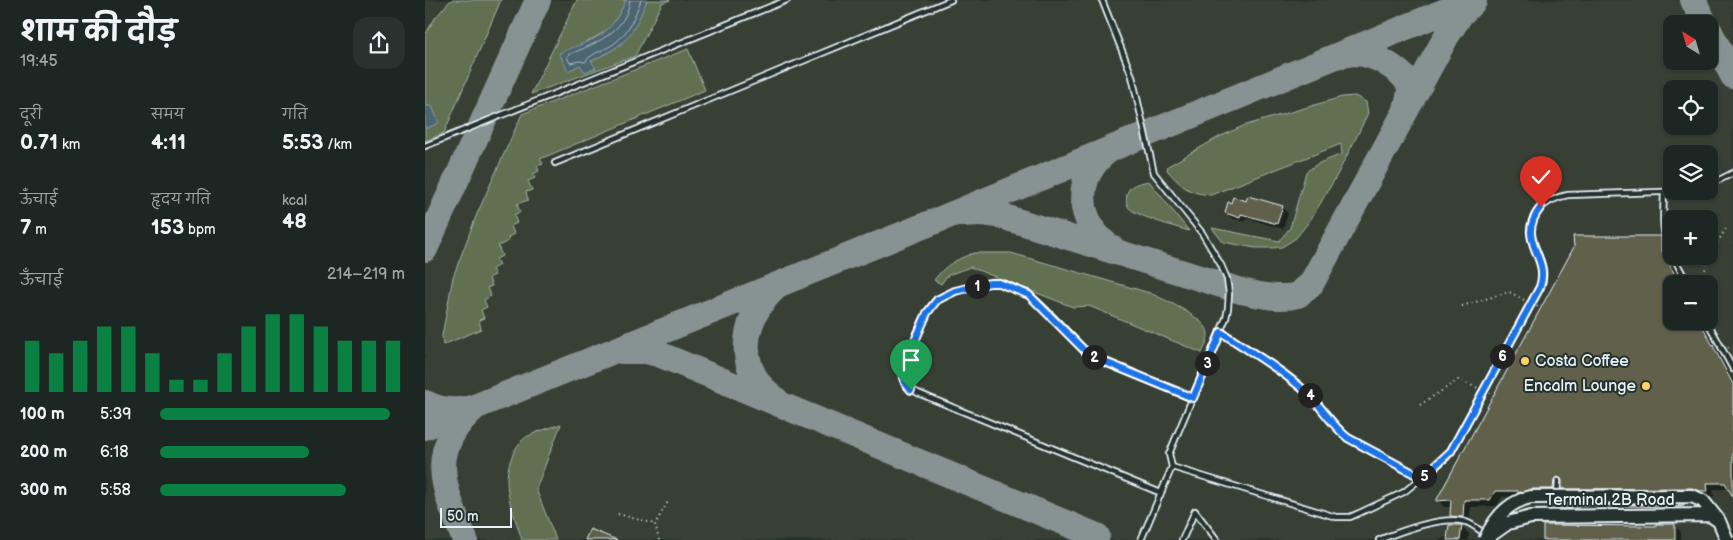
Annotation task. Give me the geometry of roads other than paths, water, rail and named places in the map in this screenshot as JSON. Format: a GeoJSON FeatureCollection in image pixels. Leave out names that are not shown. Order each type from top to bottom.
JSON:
{"type":"FeatureCollection","features":[{"type":"Feature","properties":{"kind":"main road"},"geometry":{"type":"LineString","coordinates":[[1485,540],[1490,528],[1504,510],[1515,502],[1531,497],[1692,496],[1703,501],[1719,520],[1727,540]]}},
{"type":"Feature","properties":{"kind":"main road","name":"Terminal 2B Road"},"geometry":{"type":"LineString","coordinates":[[1485,540],[1497,529],[1508,523],[1531,517],[1710,515],[1719,520]]}},
{"type":"Feature","properties":{"kind":"lane"},"geometry":{"type":"LineString","coordinates":[[425,146],[787,0]]}},
{"type":"Feature","properties":{"kind":"lane"},"geometry":{"type":"LineString","coordinates":[[555,163],[951,0]]}},
{"type":"Feature","properties":{"kind":"lane"},"geometry":{"type":"LineString","coordinates":[[1102,0],[1131,76],[1154,173],[1215,253],[1227,279],[1229,293],[1228,308],[1221,332],[1169,454],[1172,467],[1141,540]]}},
{"type":"Feature","properties":{"kind":"lane"},"geometry":{"type":"LineString","coordinates":[[1718,180],[1733,173]]}},
{"type":"Feature","properties":{"kind":"lane"},"geometry":{"type":"LineString","coordinates":[[1172,467],[1336,517],[1357,514],[1404,492],[1451,451],[1540,287],[1543,270],[1530,235],[1533,220],[1541,207],[1555,198],[1568,195],[1663,193]]}},
{"type":"Feature","properties":{"kind":"lane"},"geometry":{"type":"LineString","coordinates":[[1161,493],[911,390],[905,383],[903,369],[927,313],[937,300],[955,291],[990,283],[999,283],[1029,295],[1093,357],[1193,398]]}},
{"type":"Feature","properties":{"kind":"lane"},"geometry":{"type":"LineString","coordinates":[[1712,330],[1733,369]]}},
{"type":"Feature","properties":{"kind":"lane"},"geometry":{"type":"LineString","coordinates":[[1221,332],[1294,381],[1316,401],[1344,435],[1422,478]]}},
{"type":"Feature","properties":{"kind":"lane"},"geometry":{"type":"LineString","coordinates":[[1557,497],[1558,481]]}},
{"type":"Feature","properties":{"kind":"lane"},"geometry":{"type":"LineString","coordinates":[[1182,540],[1195,510],[1217,540]]}},
{"type":"Feature","properties":{"kind":"lane"},"geometry":{"type":"LineString","coordinates":[[1379,540],[1408,528],[1455,520],[1467,522],[1493,540]]}},
{"type":"Feature","properties":{"kind":"water"},"geometry":{"type":"Polygon","coordinates":[[[626,0],[647,0],[627,38],[621,44],[591,61],[596,68],[585,72],[580,65],[568,71],[559,53],[592,40],[607,30],[620,13],[626,0]]]}},
{"type":"Feature","properties":{"kind":"water"},"geometry":{"type":"Polygon","coordinates":[[[425,106],[432,106],[439,123],[427,128],[425,128],[425,106]]]}},
{"type":"Feature","properties":{"kind":"place","name":"Costa Coffee"},"geometry":{"type":"Point","coordinates":[1525,361]}},
{"type":"Feature","properties":{"kind":"place","name":"Encalm Lounge"},"geometry":{"type":"Point","coordinates":[1646,386]}}]}
